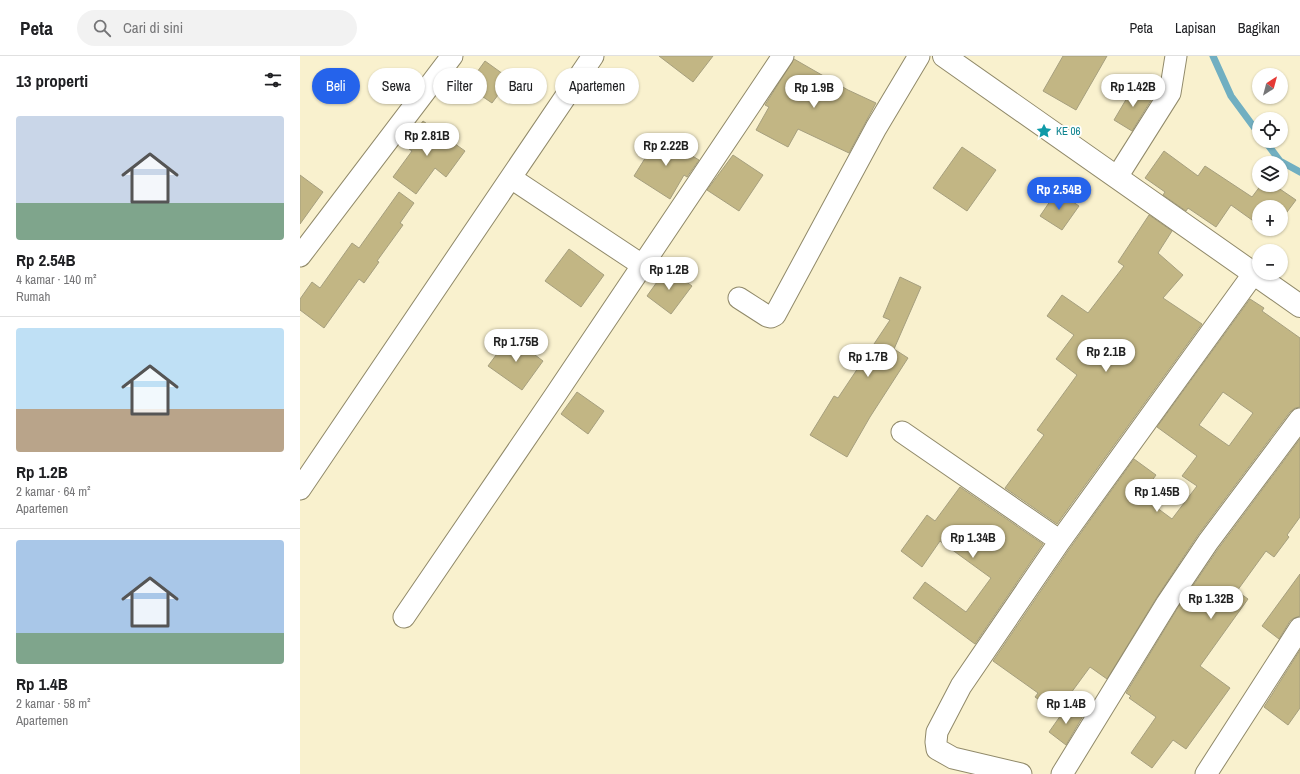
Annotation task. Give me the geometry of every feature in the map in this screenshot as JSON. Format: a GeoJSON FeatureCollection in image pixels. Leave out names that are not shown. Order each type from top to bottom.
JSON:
{"type":"FeatureCollection","features":[{"type":"Feature","properties":{"kind":"street"},"geometry":{"type":"LineString","coordinates":[[300,256],[452,56]]}},
{"type":"Feature","properties":{"kind":"street"},"geometry":{"type":"LineString","coordinates":[[300,489],[594,56]]}},
{"type":"Feature","properties":{"kind":"street"},"geometry":{"type":"LineString","coordinates":[[404,617],[554,397],[782,56]]}},
{"type":"Feature","properties":{"kind":"street"},"geometry":{"type":"LineString","coordinates":[[739,298],[767,316],[771,317],[775,315],[876,128],[919,56]]}},
{"type":"Feature","properties":{"kind":"street"},"geometry":{"type":"LineString","coordinates":[[944,56],[1252,272]]}},
{"type":"Feature","properties":{"kind":"street"},"geometry":{"type":"LineString","coordinates":[[1117,177],[1170,93],[1176,56]]}},
{"type":"Feature","properties":{"kind":"street"},"geometry":{"type":"LineString","coordinates":[[511,178],[642,265]]}},
{"type":"Feature","properties":{"kind":"street"},"geometry":{"type":"LineString","coordinates":[[1022,774],[954,758],[937,749],[936,737],[946,714],[961,686],[1060,541],[1252,276]]}},
{"type":"Feature","properties":{"kind":"street"},"geometry":{"type":"LineString","coordinates":[[1264,280],[1300,306]]}},
{"type":"Feature","properties":{"kind":"street"},"geometry":{"type":"LineString","coordinates":[[1062,774],[1167,603],[1208,542],[1300,419]]}},
{"type":"Feature","properties":{"kind":"street"},"geometry":{"type":"LineString","coordinates":[[902,432],[1060,541]]}},
{"type":"Feature","properties":{"kind":"street"},"geometry":{"type":"LineString","coordinates":[[1206,774],[1300,628]]}},
{"type":"Feature","properties":{"kind":"building"},"geometry":{"type":"Polygon","coordinates":[[[659,56],[713,56],[693,82],[659,56]]]}},
{"type":"Feature","properties":{"kind":"building"},"geometry":{"type":"Polygon","coordinates":[[[1063,56],[1107,56],[1076,110],[1043,91],[1063,56]]]}},
{"type":"Feature","properties":{"kind":"building"},"geometry":{"type":"Polygon","coordinates":[[[794,59],[848,90],[876,103],[849,153],[798,129],[788,147],[756,130],[769,107],[765,105],[794,59]]]}},
{"type":"Feature","properties":{"kind":"building"},"geometry":{"type":"Polygon","coordinates":[[[485,61],[495,68],[495,99],[492,103],[487,100],[487,68],[480,68],[485,61]]]}},
{"type":"Feature","properties":{"kind":"building"},"geometry":{"type":"Polygon","coordinates":[[[1134,86],[1153,97],[1132,131],[1114,120],[1134,86]]]}},
{"type":"Feature","properties":{"kind":"building"},"geometry":{"type":"Polygon","coordinates":[[[423,121],[465,151],[446,177],[435,168],[416,194],[393,177],[412,151],[405,146],[423,121]]]}},
{"type":"Feature","properties":{"kind":"building"},"geometry":{"type":"Polygon","coordinates":[[[659,136],[699,160],[687,177],[684,175],[670,199],[634,176],[659,136]]]}},
{"type":"Feature","properties":{"kind":"building"},"geometry":{"type":"Polygon","coordinates":[[[962,147],[996,170],[967,211],[933,188],[962,147]]]}},
{"type":"Feature","properties":{"kind":"building"},"geometry":{"type":"Polygon","coordinates":[[[1164,151],[1198,176],[1205,166],[1252,197],[1256,192],[1284,192],[1296,200],[1288,211],[1288,200],[1252,200],[1252,220],[1231,205],[1216,227],[1188,208],[1186,211],[1163,195],[1165,192],[1145,178],[1164,151]]]}},
{"type":"Feature","properties":{"kind":"building"},"geometry":{"type":"Polygon","coordinates":[[[733,155],[763,175],[739,211],[707,190],[733,155]]]}},
{"type":"Feature","properties":{"kind":"building"},"geometry":{"type":"Polygon","coordinates":[[[300,175],[323,192],[300,224],[300,175]]]}},
{"type":"Feature","properties":{"kind":"building"},"geometry":{"type":"Polygon","coordinates":[[[1057,191],[1079,206],[1062,230],[1040,216],[1057,191]]]}},
{"type":"Feature","properties":{"kind":"building"},"geometry":{"type":"Polygon","coordinates":[[[399,192],[414,203],[400,223],[403,225],[377,261],[379,262],[364,283],[359,279],[324,328],[300,310],[300,299],[312,282],[320,288],[352,243],[359,248],[399,192]]]}},
{"type":"Feature","properties":{"kind":"building"},"geometry":{"type":"Polygon","coordinates":[[[1149,215],[1172,231],[1158,253],[1183,275],[1163,298],[1202,324],[1057,524],[1005,488],[1044,435],[1037,430],[1077,375],[1056,359],[1074,335],[1047,316],[1062,295],[1088,313],[1124,266],[1118,262],[1149,215]]]}},
{"type":"Feature","properties":{"kind":"building"},"geometry":{"type":"Polygon","coordinates":[[[569,249],[604,275],[581,307],[545,281],[569,249]]]}},
{"type":"Feature","properties":{"kind":"building"},"geometry":{"type":"Polygon","coordinates":[[[667,268],[692,286],[671,314],[647,296],[667,268]]]}},
{"type":"Feature","properties":{"kind":"building"},"geometry":{"type":"Polygon","coordinates":[[[900,277],[921,287],[894,349],[908,358],[870,417],[847,457],[810,435],[834,396],[838,398],[890,320],[883,317],[900,277]]]}},
{"type":"Feature","properties":{"kind":"building"},"geometry":{"type":"Polygon","coordinates":[[[1250,299],[1264,308],[1262,311],[1300,338],[1300,407],[1295,408],[1290,412],[1198,535],[1157,597],[1107,679],[1090,667],[1057,712],[1035,697],[1038,693],[993,661],[1070,548],[1134,459],[1156,475],[1141,496],[1172,519],[1197,486],[1182,476],[1197,456],[1157,427],[1250,299]],[[1223,392],[1199,425],[1229,446],[1253,413],[1223,392]]]}},
{"type":"Feature","properties":{"kind":"building"},"geometry":{"type":"Polygon","coordinates":[[[510,336],[543,361],[522,390],[488,366],[510,336]]]}},
{"type":"Feature","properties":{"kind":"building"},"geometry":{"type":"Polygon","coordinates":[[[577,392],[604,411],[588,434],[561,414],[577,392]]]}},
{"type":"Feature","properties":{"kind":"building"},"geometry":{"type":"Polygon","coordinates":[[[1300,439],[1300,517],[1287,535],[1289,537],[1274,557],[1266,551],[1237,591],[1248,599],[1200,666],[1230,688],[1186,749],[1173,740],[1152,768],[1131,753],[1156,717],[1129,698],[1131,696],[1126,693],[1177,609],[1218,549],[1300,439]]]}},
{"type":"Feature","properties":{"kind":"building"},"geometry":{"type":"Polygon","coordinates":[[[960,487],[1043,544],[975,644],[913,598],[925,582],[966,612],[991,578],[940,541],[922,567],[901,551],[927,515],[935,521],[960,487]]]}},
{"type":"Feature","properties":{"kind":"building"},"geometry":{"type":"Polygon","coordinates":[[[1300,574],[1300,616],[1290,621],[1279,639],[1262,626],[1300,574]]]}},
{"type":"Feature","properties":{"kind":"building"},"geometry":{"type":"Polygon","coordinates":[[[1300,650],[1300,708],[1288,725],[1264,707],[1300,650]]]}},
{"type":"Feature","properties":{"kind":"building"},"geometry":{"type":"Polygon","coordinates":[[[1068,705],[1083,716],[1066,745],[1049,732],[1068,705]]]}},
{"type":"Feature","properties":{"kind":"waterway"},"geometry":{"type":"LineString","coordinates":[[1213,56],[1231,96],[1252,124]]}},
{"type":"Feature","properties":{"kind":"waterway"},"geometry":{"type":"LineString","coordinates":[[1270,148],[1280,161],[1300,172]]}},
{"type":"Feature","properties":{"kind":"place","name":"KE 06"},"geometry":{"type":"Point","coordinates":[1044,131]}}]}
